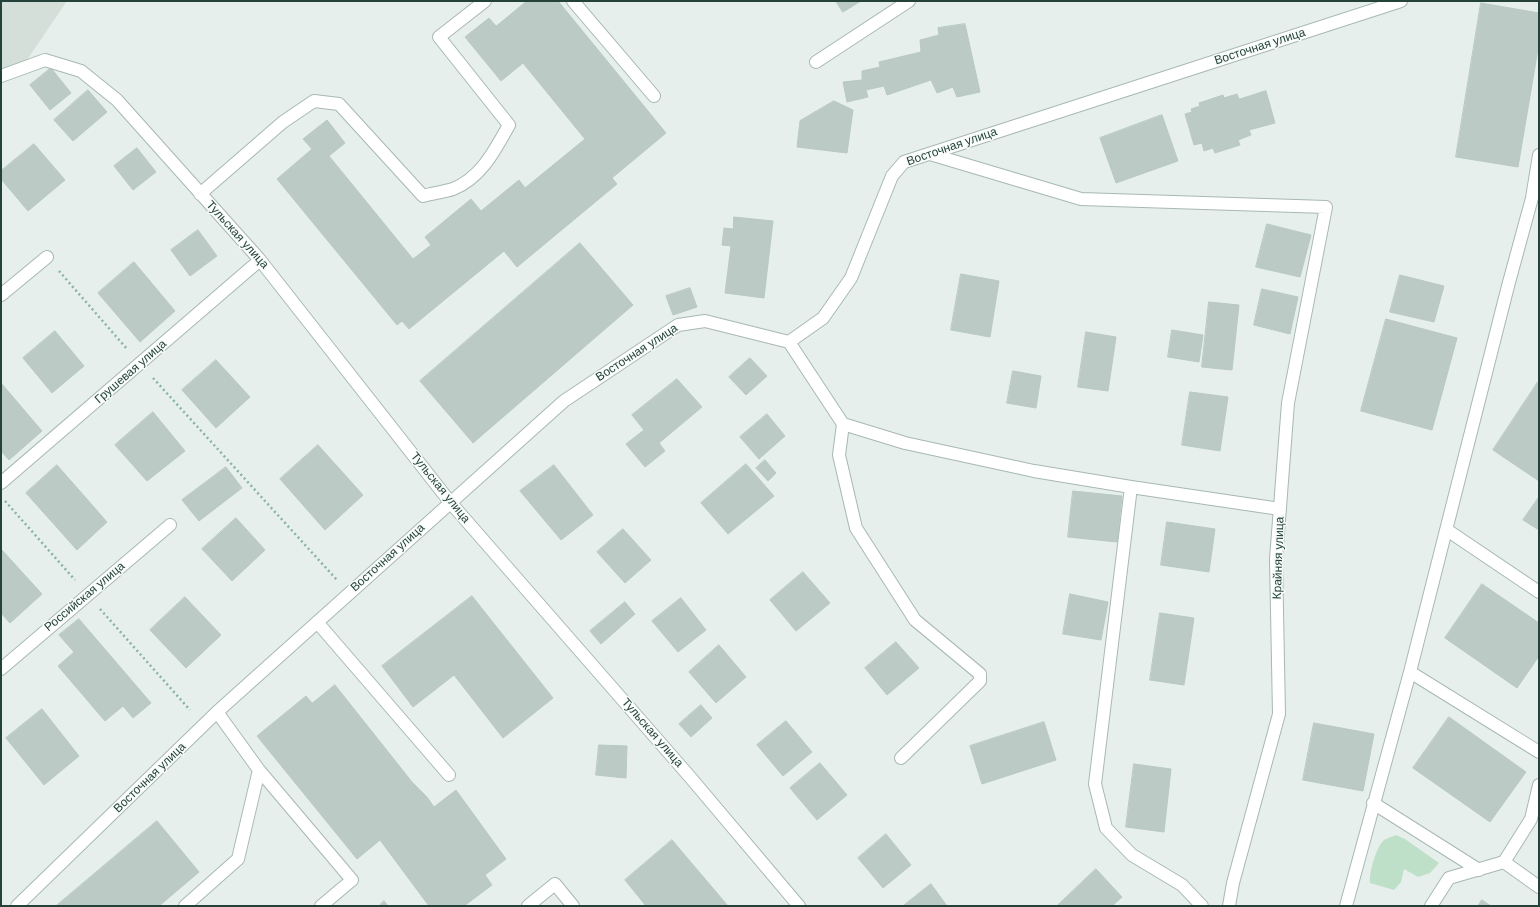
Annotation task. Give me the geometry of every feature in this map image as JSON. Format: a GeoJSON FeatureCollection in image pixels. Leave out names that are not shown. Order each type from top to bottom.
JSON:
{"type":"FeatureCollection","features":[{"type":"Feature","properties":{"kind":"street"},"geometry":{"type":"LineString","coordinates":[[200,194],[283,122],[314,101],[339,104],[423,196],[454,188],[476,175],[496,149],[509,125],[439,37],[485,1]]}},
{"type":"Feature","properties":{"kind":"street"},"geometry":{"type":"LineString","coordinates":[[573,1],[654,96]]}},
{"type":"Feature","properties":{"kind":"street"},"geometry":{"type":"LineString","coordinates":[[816,62],[909,1]]}},
{"type":"Feature","properties":{"kind":"street","name":"Восточная улица"},"geometry":{"type":"LineString","coordinates":[[17,906],[218,712],[564,401],[678,325],[705,321],[789,342],[823,318],[851,278],[892,176],[904,162],[1401,1]]}},
{"type":"Feature","properties":{"kind":"street","name":"Тульская улица"},"geometry":{"type":"LineString","coordinates":[[1,76],[45,60],[81,71],[117,100],[260,260],[450,502],[690,777],[799,906]]}},
{"type":"Feature","properties":{"kind":"street","name":"Крайняя улица"},"geometry":{"type":"LineString","coordinates":[[930,154],[1081,199],[1326,207],[1288,404],[1276,559],[1279,714],[1233,883],[1229,906]]}},
{"type":"Feature","properties":{"kind":"street"},"geometry":{"type":"LineString","coordinates":[[1346,906],[1410,672],[1506,294],[1536,200],[1539,155]]}},
{"type":"Feature","properties":{"kind":"street"},"geometry":{"type":"LineString","coordinates":[[1,296],[47,257]]}},
{"type":"Feature","properties":{"kind":"street","name":"Грушевая улица"},"geometry":{"type":"LineString","coordinates":[[1,483],[260,260]]}},
{"type":"Feature","properties":{"kind":"street"},"geometry":{"type":"LineString","coordinates":[[789,342],[843,424],[912,445],[1034,471],[1280,509]]}},
{"type":"Feature","properties":{"kind":"street"},"geometry":{"type":"LineString","coordinates":[[843,424],[839,455],[856,528],[914,620],[980,674],[980,681],[901,758]]}},
{"type":"Feature","properties":{"kind":"street"},"geometry":{"type":"LineString","coordinates":[[1132,487],[1095,784],[1106,828],[1132,854],[1182,885],[1202,906]]}},
{"type":"Feature","properties":{"kind":"street","name":"Российская улица"},"geometry":{"type":"LineString","coordinates":[[1,668],[170,525]]}},
{"type":"Feature","properties":{"kind":"street"},"geometry":{"type":"LineString","coordinates":[[1447,530],[1539,592]]}},
{"type":"Feature","properties":{"kind":"street"},"geometry":{"type":"LineString","coordinates":[[317,622],[449,775]]}},
{"type":"Feature","properties":{"kind":"street"},"geometry":{"type":"LineString","coordinates":[[1410,672],[1539,752]]}},
{"type":"Feature","properties":{"kind":"street"},"geometry":{"type":"LineString","coordinates":[[218,712],[259,770],[352,880],[321,906]]}},
{"type":"Feature","properties":{"kind":"street"},"geometry":{"type":"LineString","coordinates":[[185,906],[238,859],[259,770]]}},
{"type":"Feature","properties":{"kind":"street"},"geometry":{"type":"LineString","coordinates":[[1430,906],[1449,878],[1504,862],[1531,819],[1539,785]]}},
{"type":"Feature","properties":{"kind":"street"},"geometry":{"type":"LineString","coordinates":[[1373,803],[1479,870]]}},
{"type":"Feature","properties":{"kind":"street"},"geometry":{"type":"LineString","coordinates":[[1504,862],[1539,887]]}},
{"type":"Feature","properties":{"kind":"street"},"geometry":{"type":"LineString","coordinates":[[528,906],[555,884],[573,906]]}},
{"type":"Feature","properties":{"kind":"path"},"geometry":{"type":"LineString","coordinates":[[47,257],[140,364],[349,593]]}},
{"type":"Feature","properties":{"kind":"shaded area"},"geometry":{"type":"Polygon","coordinates":[[[1,1],[67,1],[25,63],[1,69],[1,1]]]}},
{"type":"Feature","properties":{"kind":"green space"},"geometry":{"type":"Polygon","coordinates":[[[1396,835],[1405,839],[1439,863],[1430,873],[1418,877],[1404,869],[1401,882],[1394,890],[1370,883],[1370,879],[1378,848],[1385,839],[1396,835]]]}},
{"type":"Feature","properties":{"kind":"building"},"geometry":{"type":"Polygon","coordinates":[[[527,1],[558,1],[666,133],[612,178],[617,184],[517,267],[504,251],[409,329],[402,321],[397,325],[277,179],[312,149],[303,139],[327,120],[345,143],[329,156],[413,259],[431,245],[425,237],[471,199],[481,211],[519,180],[525,188],[585,139],[523,63],[501,81],[465,37],[489,18],[496,26],[527,1]]]}},
{"type":"Feature","properties":{"kind":"building"},"geometry":{"type":"Polygon","coordinates":[[[836,1],[861,1],[843,12],[836,1]]]}},
{"type":"Feature","properties":{"kind":"building"},"geometry":{"type":"Polygon","coordinates":[[[1481,3],[1539,13],[1539,43],[1518,167],[1456,157],[1481,3]]]}},
{"type":"Feature","properties":{"kind":"building"},"geometry":{"type":"Polygon","coordinates":[[[965,24],[980,92],[957,97],[953,87],[937,93],[931,80],[887,95],[884,86],[866,90],[868,97],[847,102],[843,82],[862,80],[862,71],[880,67],[879,62],[921,52],[920,40],[939,35],[938,28],[965,24]]]}},
{"type":"Feature","properties":{"kind":"building"},"geometry":{"type":"Polygon","coordinates":[[[51,68],[71,93],[50,110],[30,85],[51,68]]]}},
{"type":"Feature","properties":{"kind":"building"},"geometry":{"type":"Polygon","coordinates":[[[88,90],[107,112],[73,141],[54,120],[88,90]]]}},
{"type":"Feature","properties":{"kind":"building"},"geometry":{"type":"Polygon","coordinates":[[[1266,91],[1275,123],[1249,130],[1251,135],[1238,140],[1240,145],[1215,153],[1213,148],[1204,151],[1202,143],[1194,145],[1185,114],[1192,112],[1191,109],[1200,106],[1199,103],[1223,95],[1224,98],[1237,94],[1239,99],[1266,91]]]}},
{"type":"Feature","properties":{"kind":"building"},"geometry":{"type":"Polygon","coordinates":[[[834,101],[853,110],[847,153],[797,147],[800,121],[834,101]]]}},
{"type":"Feature","properties":{"kind":"building"},"geometry":{"type":"Polygon","coordinates":[[[1162,115],[1178,161],[1116,183],[1100,138],[1162,115]]]}},
{"type":"Feature","properties":{"kind":"building"},"geometry":{"type":"Polygon","coordinates":[[[34,144],[65,180],[28,211],[1,179],[1,171],[34,144]]]}},
{"type":"Feature","properties":{"kind":"building"},"geometry":{"type":"Polygon","coordinates":[[[137,148],[156,172],[133,190],[114,166],[137,148]]]}},
{"type":"Feature","properties":{"kind":"building"},"geometry":{"type":"Polygon","coordinates":[[[734,217],[773,221],[764,298],[725,293],[731,246],[722,245],[724,228],[733,229],[734,217]]]}},
{"type":"Feature","properties":{"kind":"building"},"geometry":{"type":"Polygon","coordinates":[[[1267,224],[1311,235],[1300,277],[1256,267],[1267,224]]]}},
{"type":"Feature","properties":{"kind":"building"},"geometry":{"type":"Polygon","coordinates":[[[198,230],[217,256],[190,276],[171,250],[198,230]]]}},
{"type":"Feature","properties":{"kind":"building"},"geometry":{"type":"Polygon","coordinates":[[[580,243],[633,305],[473,443],[420,381],[580,243]]]}},
{"type":"Feature","properties":{"kind":"building"},"geometry":{"type":"Polygon","coordinates":[[[134,262],[175,311],[140,342],[98,293],[134,262]]]}},
{"type":"Feature","properties":{"kind":"building"},"geometry":{"type":"Polygon","coordinates":[[[961,274],[999,281],[990,337],[951,330],[961,274]]]}},
{"type":"Feature","properties":{"kind":"building"},"geometry":{"type":"Polygon","coordinates":[[[1400,275],[1444,286],[1434,322],[1390,312],[1400,275]]]}},
{"type":"Feature","properties":{"kind":"building"},"geometry":{"type":"Polygon","coordinates":[[[690,288],[697,307],[673,315],[666,296],[690,288]]]}},
{"type":"Feature","properties":{"kind":"building"},"geometry":{"type":"Polygon","coordinates":[[[1262,289],[1298,297],[1290,334],[1254,325],[1262,289]]]}},
{"type":"Feature","properties":{"kind":"building"},"geometry":{"type":"Polygon","coordinates":[[[1209,302],[1239,305],[1232,370],[1202,367],[1209,302]]]}},
{"type":"Feature","properties":{"kind":"building"},"geometry":{"type":"Polygon","coordinates":[[[1386,319],[1457,338],[1432,430],[1361,411],[1386,319]]]}},
{"type":"Feature","properties":{"kind":"building"},"geometry":{"type":"Polygon","coordinates":[[[1172,330],[1203,335],[1199,362],[1168,357],[1172,330]]]}},
{"type":"Feature","properties":{"kind":"building"},"geometry":{"type":"Polygon","coordinates":[[[55,331],[84,366],[52,393],[23,358],[55,331]]]}},
{"type":"Feature","properties":{"kind":"building"},"geometry":{"type":"Polygon","coordinates":[[[1086,332],[1116,337],[1108,391],[1078,387],[1086,332]]]}},
{"type":"Feature","properties":{"kind":"building"},"geometry":{"type":"Polygon","coordinates":[[[750,358],[767,376],[746,395],[729,377],[750,358]]]}},
{"type":"Feature","properties":{"kind":"building"},"geometry":{"type":"Polygon","coordinates":[[[216,360],[250,397],[216,428],[182,390],[216,360]]]}},
{"type":"Feature","properties":{"kind":"building"},"geometry":{"type":"Polygon","coordinates":[[[1013,371],[1041,376],[1036,408],[1007,403],[1013,371]]]}},
{"type":"Feature","properties":{"kind":"building"},"geometry":{"type":"Polygon","coordinates":[[[677,379],[702,407],[659,443],[665,451],[645,467],[626,444],[644,430],[632,415],[677,379]]]}},
{"type":"Feature","properties":{"kind":"building"},"geometry":{"type":"Polygon","coordinates":[[[1538,382],[1539,383],[1539,481],[1493,450],[1538,382]]]}},
{"type":"Feature","properties":{"kind":"building"},"geometry":{"type":"Polygon","coordinates":[[[1,383],[42,431],[9,460],[1,451],[1,383]]]}},
{"type":"Feature","properties":{"kind":"building"},"geometry":{"type":"Polygon","coordinates":[[[1190,392],[1228,397],[1220,451],[1182,445],[1190,392]]]}},
{"type":"Feature","properties":{"kind":"building"},"geometry":{"type":"Polygon","coordinates":[[[153,412],[185,451],[147,481],[115,445],[153,412]]]}},
{"type":"Feature","properties":{"kind":"building"},"geometry":{"type":"Polygon","coordinates":[[[767,414],[785,436],[759,459],[740,437],[767,414]]]}},
{"type":"Feature","properties":{"kind":"building"},"geometry":{"type":"Polygon","coordinates":[[[318,445],[363,495],[325,530],[280,479],[318,445]]]}},
{"type":"Feature","properties":{"kind":"building"},"geometry":{"type":"Polygon","coordinates":[[[765,460],[776,473],[768,481],[756,468],[765,460]]]}},
{"type":"Feature","properties":{"kind":"building"},"geometry":{"type":"Polygon","coordinates":[[[746,464],[774,496],[728,534],[701,503],[746,464]]]}},
{"type":"Feature","properties":{"kind":"building"},"geometry":{"type":"Polygon","coordinates":[[[57,465],[107,522],[77,550],[26,493],[57,465]]]}},
{"type":"Feature","properties":{"kind":"building"},"geometry":{"type":"Polygon","coordinates":[[[554,465],[593,515],[561,540],[520,491],[554,465]]]}},
{"type":"Feature","properties":{"kind":"building"},"geometry":{"type":"Polygon","coordinates":[[[226,467],[242,488],[199,521],[182,500],[226,467]]]}},
{"type":"Feature","properties":{"kind":"building"},"geometry":{"type":"Polygon","coordinates":[[[1073,491],[1122,496],[1117,542],[1068,537],[1073,491]]]}},
{"type":"Feature","properties":{"kind":"building"},"geometry":{"type":"Polygon","coordinates":[[[1539,497],[1539,530],[1523,520],[1539,497]]]}},
{"type":"Feature","properties":{"kind":"building"},"geometry":{"type":"Polygon","coordinates":[[[236,518],[265,550],[232,581],[202,549],[236,518]]]}},
{"type":"Feature","properties":{"kind":"building"},"geometry":{"type":"Polygon","coordinates":[[[1167,522],[1215,529],[1209,572],[1161,565],[1167,522]]]}},
{"type":"Feature","properties":{"kind":"building"},"geometry":{"type":"Polygon","coordinates":[[[623,529],[651,560],[625,583],[597,552],[623,529]]]}},
{"type":"Feature","properties":{"kind":"building"},"geometry":{"type":"Polygon","coordinates":[[[1,549],[42,594],[10,623],[1,613],[1,549]]]}},
{"type":"Feature","properties":{"kind":"building"},"geometry":{"type":"Polygon","coordinates":[[[803,572],[830,603],[796,631],[770,600],[803,572]]]}},
{"type":"Feature","properties":{"kind":"building"},"geometry":{"type":"Polygon","coordinates":[[[1482,584],[1539,623],[1539,656],[1517,688],[1445,638],[1482,584]]]}},
{"type":"Feature","properties":{"kind":"building"},"geometry":{"type":"Polygon","coordinates":[[[1070,594],[1108,602],[1101,640],[1063,634],[1070,594]]]}},
{"type":"Feature","properties":{"kind":"building"},"geometry":{"type":"Polygon","coordinates":[[[472,596],[553,698],[503,738],[454,675],[413,707],[382,666],[472,596]]]}},
{"type":"Feature","properties":{"kind":"building"},"geometry":{"type":"Polygon","coordinates":[[[185,597],[221,635],[186,668],[150,630],[185,597]]]}},
{"type":"Feature","properties":{"kind":"building"},"geometry":{"type":"Polygon","coordinates":[[[681,598],[706,630],[678,652],[652,621],[681,598]]]}},
{"type":"Feature","properties":{"kind":"building"},"geometry":{"type":"Polygon","coordinates":[[[625,602],[635,614],[601,644],[590,631],[625,602]]]}},
{"type":"Feature","properties":{"kind":"building"},"geometry":{"type":"Polygon","coordinates":[[[1160,613],[1194,618],[1184,685],[1150,680],[1160,613]]]}},
{"type":"Feature","properties":{"kind":"building"},"geometry":{"type":"Polygon","coordinates":[[[79,619],[151,703],[133,718],[123,706],[105,721],[58,666],[74,652],[59,635],[79,619]]]}},
{"type":"Feature","properties":{"kind":"building"},"geometry":{"type":"Polygon","coordinates":[[[896,642],[919,668],[887,695],[865,668],[896,642]]]}},
{"type":"Feature","properties":{"kind":"building"},"geometry":{"type":"Polygon","coordinates":[[[719,645],[746,677],[716,703],[689,672],[719,645]]]}},
{"type":"Feature","properties":{"kind":"building"},"geometry":{"type":"Polygon","coordinates":[[[335,685],[412,782],[427,797],[434,807],[456,790],[506,859],[485,875],[492,885],[464,906],[429,906],[380,840],[357,859],[257,736],[306,696],[312,703],[335,685]]]}},
{"type":"Feature","properties":{"kind":"building"},"geometry":{"type":"Polygon","coordinates":[[[701,705],[712,718],[691,737],[679,724],[701,705]]]}},
{"type":"Feature","properties":{"kind":"building"},"geometry":{"type":"Polygon","coordinates":[[[42,709],[79,756],[44,785],[6,738],[42,709]]]}},
{"type":"Feature","properties":{"kind":"building"},"geometry":{"type":"Polygon","coordinates":[[[1449,717],[1526,772],[1490,822],[1413,768],[1449,717]]]}},
{"type":"Feature","properties":{"kind":"building"},"geometry":{"type":"Polygon","coordinates":[[[786,721],[812,752],[783,776],[757,745],[786,721]]]}},
{"type":"Feature","properties":{"kind":"building"},"geometry":{"type":"Polygon","coordinates":[[[1044,722],[1056,760],[982,784],[970,746],[1044,722]]]}},
{"type":"Feature","properties":{"kind":"building"},"geometry":{"type":"Polygon","coordinates":[[[1314,723],[1374,734],[1363,791],[1303,780],[1314,723]]]}},
{"type":"Feature","properties":{"kind":"building"},"geometry":{"type":"Polygon","coordinates":[[[599,745],[627,746],[626,778],[596,775],[599,745]]]}},
{"type":"Feature","properties":{"kind":"building"},"geometry":{"type":"Polygon","coordinates":[[[820,763],[847,795],[817,820],[790,788],[820,763]]]}},
{"type":"Feature","properties":{"kind":"building"},"geometry":{"type":"Polygon","coordinates":[[[1134,764],[1171,769],[1164,832],[1126,827],[1134,764]]]}},
{"type":"Feature","properties":{"kind":"building"},"geometry":{"type":"Polygon","coordinates":[[[157,821],[199,872],[159,906],[64,906],[61,902],[157,821]]]}},
{"type":"Feature","properties":{"kind":"building"},"geometry":{"type":"Polygon","coordinates":[[[886,834],[911,865],[883,888],[858,858],[886,834]]]}},
{"type":"Feature","properties":{"kind":"building"},"geometry":{"type":"Polygon","coordinates":[[[672,840],[728,906],[646,906],[625,880],[672,840]]]}},
{"type":"Feature","properties":{"kind":"building"},"geometry":{"type":"Polygon","coordinates":[[[1096,869],[1122,897],[1112,906],[1057,906],[1096,869]]]}},
{"type":"Feature","properties":{"kind":"building"},"geometry":{"type":"Polygon","coordinates":[[[931,884],[947,906],[903,906],[931,884]]]}},
{"type":"Feature","properties":{"kind":"building"},"geometry":{"type":"Polygon","coordinates":[[[1482,900],[1491,906],[1478,906],[1482,900]]]}},
{"type":"Feature","properties":{"kind":"building"},"geometry":{"type":"Polygon","coordinates":[[[384,901],[388,906],[379,906],[384,901]]]}},
{"type":"Feature","properties":{"kind":"building"},"geometry":{"type":"Polygon","coordinates":[[[61,902],[64,906],[56,906],[61,902]]]}}]}
